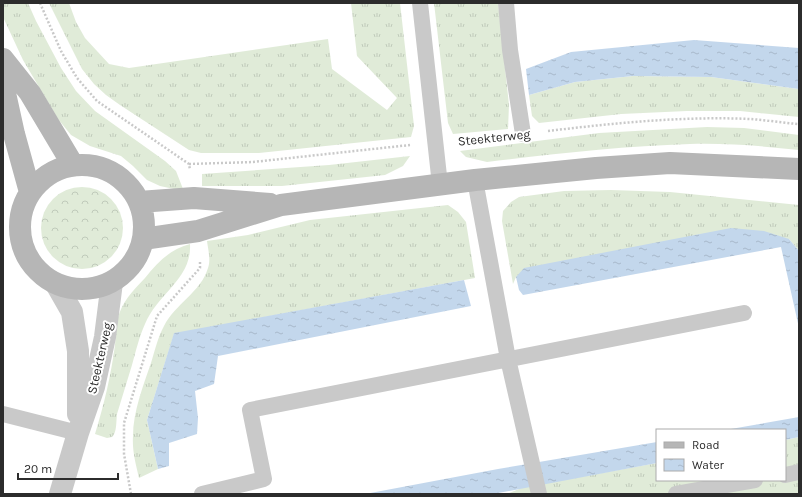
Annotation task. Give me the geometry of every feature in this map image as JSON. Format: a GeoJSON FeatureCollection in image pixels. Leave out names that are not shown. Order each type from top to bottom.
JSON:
{"type":"FeatureCollection","features":[{"type":"Feature","properties":{"kind":"main road"},"geometry":{"type":"LineString","coordinates":[[3,59],[30,93],[73,165]]}},
{"type":"Feature","properties":{"kind":"main road"},"geometry":{"type":"LineString","coordinates":[[3,84],[14,134],[30,192]]}},
{"type":"Feature","properties":{"kind":"main road"},"geometry":{"type":"LineString","coordinates":[[143,239],[198,231],[281,205],[475,180],[596,168],[670,163],[799,169]]}},
{"type":"Feature","properties":{"kind":"main road"},"geometry":{"type":"LineString","coordinates":[[73,165],[89,165],[105,169],[119,177],[131,188],[139,202],[144,220],[143,239],[134,261],[112,282],[94,288],[75,289],[56,284],[41,274],[29,260],[22,244],[20,226],[23,208],[30,192],[49,174],[73,165]]}},
{"type":"Feature","properties":{"kind":"main road"},"geometry":{"type":"LineString","coordinates":[[139,202],[194,198],[281,205]]}},
{"type":"Feature","properties":{"kind":"street","name":"Steekterweg"},"geometry":{"type":"LineString","coordinates":[[60,494],[78,433],[94,387],[106,337],[112,282]]}},
{"type":"Feature","properties":{"kind":"street","name":"Steekterweg"},"geometry":{"type":"LineString","coordinates":[[56,284],[72,312],[78,352],[78,433]]}},
{"type":"Feature","properties":{"kind":"lane"},"geometry":{"type":"LineString","coordinates":[[420,3],[440,184]]}},
{"type":"Feature","properties":{"kind":"lane"},"geometry":{"type":"LineString","coordinates":[[506,3],[510,50],[519,102],[522,134]]}},
{"type":"Feature","properties":{"kind":"lane"},"geometry":{"type":"LineString","coordinates":[[475,180],[508,359],[539,494]]}},
{"type":"Feature","properties":{"kind":"lane"},"geometry":{"type":"LineString","coordinates":[[202,494],[264,479],[250,410],[744,313]]}},
{"type":"Feature","properties":{"kind":"lane"},"geometry":{"type":"LineString","coordinates":[[3,414],[78,433]]}},
{"type":"Feature","properties":{"kind":"lane"},"geometry":{"type":"LineString","coordinates":[[786,475],[799,472]]}},
{"type":"Feature","properties":{"kind":"lane"},"geometry":{"type":"LineString","coordinates":[[676,494],[749,481]]}},
{"type":"Feature","properties":{"kind":"path","name":"Steekterweg"},"geometry":{"type":"LineString","coordinates":[[189,164],[253,162],[619,123],[684,119],[751,119],[799,124]]}},
{"type":"Feature","properties":{"kind":"green space"},"geometry":{"type":"Polygon","coordinates":[[[3,3],[28,3],[61,68],[76,91],[95,111],[165,161],[176,171],[183,189],[160,186],[147,180],[121,156],[90,146],[71,135],[58,119],[23,60],[3,17],[3,3]]]}},
{"type":"Feature","properties":{"kind":"green space"},"geometry":{"type":"Polygon","coordinates":[[[49,3],[69,3],[76,22],[85,38],[109,64],[129,68],[328,39],[332,69],[387,110],[397,98],[357,56],[351,3],[400,3],[414,126],[411,137],[259,153],[201,153],[189,150],[120,105],[94,84],[82,69],[49,3]]]}},
{"type":"Feature","properties":{"kind":"green space"},"geometry":{"type":"Polygon","coordinates":[[[434,3],[498,3],[509,105],[508,129],[453,134],[448,123],[434,3]]]}},
{"type":"Feature","properties":{"kind":"green space"},"geometry":{"type":"Polygon","coordinates":[[[633,76],[711,77],[799,89],[799,117],[740,111],[687,111],[621,114],[539,123],[532,116],[529,95],[575,82],[633,76]]]}},
{"type":"Feature","properties":{"kind":"green space"},"geometry":{"type":"Polygon","coordinates":[[[707,127],[744,128],[799,135],[799,150],[744,145],[690,144],[614,148],[487,162],[466,157],[460,151],[599,133],[707,127]]]}},
{"type":"Feature","properties":{"kind":"green space"},"geometry":{"type":"Polygon","coordinates":[[[410,156],[403,166],[385,175],[282,186],[202,186],[202,174],[329,165],[410,156]]]}},
{"type":"Feature","properties":{"kind":"green space"},"geometry":{"type":"Polygon","coordinates":[[[82,187],[98,190],[111,199],[120,212],[123,228],[120,244],[111,257],[98,266],[82,269],[66,266],[53,257],[44,244],[41,228],[44,212],[53,199],[66,190],[82,187]]]}},
{"type":"Feature","properties":{"kind":"green space"},"geometry":{"type":"Polygon","coordinates":[[[611,190],[670,192],[799,205],[799,251],[789,239],[516,277],[513,284],[502,221],[503,211],[511,202],[519,197],[564,191],[611,190]]]}},
{"type":"Feature","properties":{"kind":"green space"},"geometry":{"type":"Polygon","coordinates":[[[448,205],[458,212],[466,222],[475,278],[174,334],[147,420],[158,469],[139,478],[134,458],[133,427],[139,399],[158,339],[164,326],[175,311],[200,284],[205,276],[209,262],[207,241],[248,235],[310,220],[448,205]]]}},
{"type":"Feature","properties":{"kind":"green space"},"geometry":{"type":"Polygon","coordinates":[[[190,244],[186,267],[180,277],[151,313],[139,339],[117,414],[116,430],[114,435],[107,438],[95,434],[109,379],[115,345],[116,324],[125,302],[132,292],[164,257],[190,244]]]}},
{"type":"Feature","properties":{"kind":"green space"},"geometry":{"type":"Polygon","coordinates":[[[799,437],[799,494],[507,494],[524,487],[656,463],[656,481],[786,481],[786,440],[799,437]]]}},
{"type":"Feature","properties":{"kind":"water"},"geometry":{"type":"Polygon","coordinates":[[[694,40],[799,48],[799,89],[711,77],[633,76],[575,82],[529,95],[526,69],[571,52],[694,40]]]}},
{"type":"Feature","properties":{"kind":"water"},"geometry":{"type":"Polygon","coordinates":[[[731,228],[764,231],[789,239],[799,251],[799,328],[781,247],[523,295],[519,290],[516,277],[524,268],[731,228]]]}},
{"type":"Feature","properties":{"kind":"water"},"geometry":{"type":"Polygon","coordinates":[[[464,280],[471,306],[218,356],[214,384],[195,391],[198,418],[197,434],[169,443],[169,466],[158,469],[147,420],[174,333],[464,280]]]}},
{"type":"Feature","properties":{"kind":"water"},"geometry":{"type":"Polygon","coordinates":[[[799,417],[799,437],[786,440],[786,429],[731,429],[799,417]]]}},
{"type":"Feature","properties":{"kind":"water"},"geometry":{"type":"Polygon","coordinates":[[[656,442],[656,463],[493,494],[365,494],[498,469],[656,442]]]}}]}
